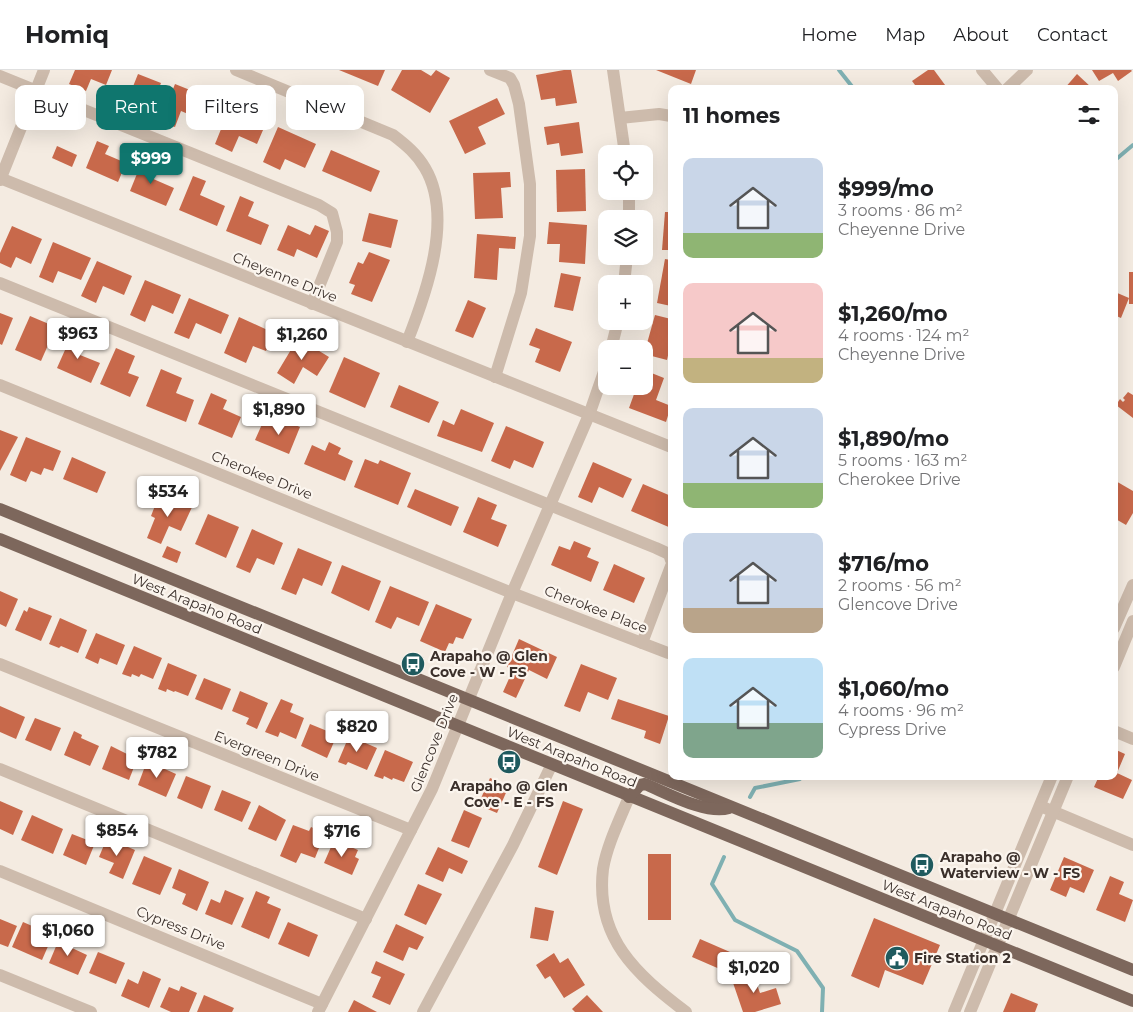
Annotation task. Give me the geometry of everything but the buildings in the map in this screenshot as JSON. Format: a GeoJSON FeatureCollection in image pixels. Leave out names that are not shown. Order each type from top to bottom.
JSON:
{"type":"FeatureCollection","features":[{"type":"Feature","properties":{"kind":"main road","name":"West Arapaho Road"},"geometry":{"type":"LineString","coordinates":[[0,509],[1133,970]]}},
{"type":"Feature","properties":{"kind":"main road","name":"West Arapaho Road"},"geometry":{"type":"LineString","coordinates":[[0,539],[552,766],[1133,1001]]}},
{"type":"Feature","properties":{"kind":"main road"},"geometry":{"type":"LineString","coordinates":[[629,797],[640,785],[645,784],[708,808],[735,809]]}},
{"type":"Feature","properties":{"kind":"street"},"geometry":{"type":"LineString","coordinates":[[38,85],[44,70]]}},
{"type":"Feature","properties":{"kind":"street"},"geometry":{"type":"LineString","coordinates":[[236,70],[393,135],[410,148],[425,168],[434,190],[437,205],[436,238],[428,282],[407,342]]}},
{"type":"Feature","properties":{"kind":"street"},"geometry":{"type":"LineString","coordinates":[[490,70],[510,78],[514,85],[519,104],[530,184],[530,236],[520,293],[495,377]]}},
{"type":"Feature","properties":{"kind":"street"},"geometry":{"type":"LineString","coordinates":[[613,70],[623,145]]}},
{"type":"Feature","properties":{"kind":"street"},"geometry":{"type":"LineString","coordinates":[[982,70],[995,85]]}},
{"type":"Feature","properties":{"kind":"street"},"geometry":{"type":"LineString","coordinates":[[1011,85],[1027,70]]}},
{"type":"Feature","properties":{"kind":"street"},"geometry":{"type":"LineString","coordinates":[[0,76],[22,85]]}},
{"type":"Feature","properties":{"kind":"street"},"geometry":{"type":"LineString","coordinates":[[86,111],[319,205],[332,213],[338,232],[337,242],[312,304]]}},
{"type":"Feature","properties":{"kind":"street"},"geometry":{"type":"LineString","coordinates":[[620,118],[659,114],[668,116]]}},
{"type":"Feature","properties":{"kind":"street"},"geometry":{"type":"LineString","coordinates":[[0,179],[20,130]]}},
{"type":"Feature","properties":{"kind":"street","name":"Cheyenne Drive"},"geometry":{"type":"LineString","coordinates":[[0,179],[668,446]]}},
{"type":"Feature","properties":{"kind":"street"},"geometry":{"type":"LineString","coordinates":[[0,283],[668,554]]}},
{"type":"Feature","properties":{"kind":"street","name":"Cherokee Drive"},"geometry":{"type":"LineString","coordinates":[[0,385],[512,593]]}},
{"type":"Feature","properties":{"kind":"street","name":"Glencove Drive"},"geometry":{"type":"LineString","coordinates":[[320,1008],[432,790],[512,593],[589,415],[598,389]]}},
{"type":"Feature","properties":{"kind":"street"},"geometry":{"type":"LineString","coordinates":[[642,642],[668,574]]}},
{"type":"Feature","properties":{"kind":"street"},"geometry":{"type":"LineString","coordinates":[[1118,617],[1133,585]]}},
{"type":"Feature","properties":{"kind":"street","name":"Cherokee Place"},"geometry":{"type":"LineString","coordinates":[[512,593],[668,653]]}},
{"type":"Feature","properties":{"kind":"street"},"geometry":{"type":"LineString","coordinates":[[1118,626],[1132,628],[1118,658]]}},
{"type":"Feature","properties":{"kind":"street","name":"Evergreen Drive"},"geometry":{"type":"LineString","coordinates":[[0,664],[411,830]]}},
{"type":"Feature","properties":{"kind":"street"},"geometry":{"type":"LineString","coordinates":[[1118,733],[1133,739]]}},
{"type":"Feature","properties":{"kind":"street"},"geometry":{"type":"LineString","coordinates":[[423,1012],[513,845],[552,766]]}},
{"type":"Feature","properties":{"kind":"street"},"geometry":{"type":"LineString","coordinates":[[0,769],[366,918]]}},
{"type":"Feature","properties":{"kind":"street"},"geometry":{"type":"LineString","coordinates":[[954,1012],[993,914],[1050,780]]}},
{"type":"Feature","properties":{"kind":"street"},"geometry":{"type":"LineString","coordinates":[[970,1012],[1066,780]]}},
{"type":"Feature","properties":{"kind":"street"},"geometry":{"type":"LineString","coordinates":[[629,797],[604,867],[602,894],[608,924],[631,966],[654,988],[686,1012]]}},
{"type":"Feature","properties":{"kind":"street"},"geometry":{"type":"LineString","coordinates":[[1039,806],[1133,845]]}},
{"type":"Feature","properties":{"kind":"street","name":"Cypress Drive"},"geometry":{"type":"LineString","coordinates":[[0,871],[320,1008]]}},
{"type":"Feature","properties":{"kind":"street"},"geometry":{"type":"LineString","coordinates":[[0,975],[92,1012]]}},
{"type":"Feature","properties":{"kind":"waterway"},"geometry":{"type":"LineString","coordinates":[[839,70],[851,85]]}},
{"type":"Feature","properties":{"kind":"waterway"},"geometry":{"type":"LineString","coordinates":[[1118,158],[1133,145]]}},
{"type":"Feature","properties":{"kind":"waterway"},"geometry":{"type":"LineString","coordinates":[[750,797],[755,788],[795,780]]}},
{"type":"Feature","properties":{"kind":"waterway"},"geometry":{"type":"LineString","coordinates":[[724,857],[712,884],[735,920],[797,951],[823,988],[822,1012]]}},
{"type":"Feature","properties":{"kind":"place","name":"Arapaho @ Glen Cove - W - FS"},"geometry":{"type":"Point","coordinates":[413,664]}},
{"type":"Feature","properties":{"kind":"place","name":"Arapaho @ Glen Cove - E - FS"},"geometry":{"type":"Point","coordinates":[509,762]}},
{"type":"Feature","properties":{"kind":"place","name":"Arapaho @ Waterview - W - FS"},"geometry":{"type":"Point","coordinates":[922,865]}},
{"type":"Feature","properties":{"kind":"place","name":"Fire Station 2"},"geometry":{"type":"Point","coordinates":[897,958]}}]}
